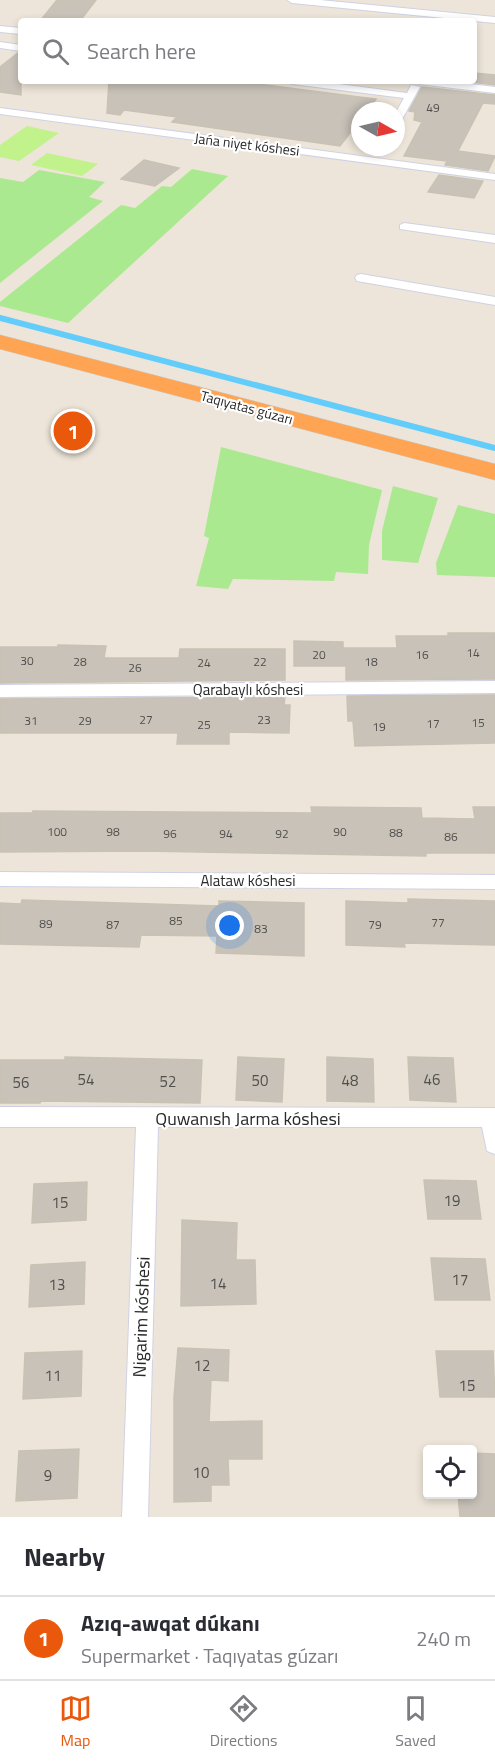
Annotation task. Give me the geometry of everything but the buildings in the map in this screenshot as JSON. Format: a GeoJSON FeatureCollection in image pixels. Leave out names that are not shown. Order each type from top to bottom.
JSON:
{"type":"FeatureCollection","features":[{"type":"Feature","properties":{"kind":"highway","name":"Taqıyatas gúzarı"},"geometry":{"type":"LineString","coordinates":[[0,342],[495,472]]}},
{"type":"Feature","properties":{"kind":"street"},"geometry":{"type":"LineString","coordinates":[[292,0],[460,14],[495,20]]}},
{"type":"Feature","properties":{"kind":"street"},"geometry":{"type":"LineString","coordinates":[[0,29],[18,31]]}},
{"type":"Feature","properties":{"kind":"street"},"geometry":{"type":"LineString","coordinates":[[0,45],[18,48]]}},
{"type":"Feature","properties":{"kind":"street"},"geometry":{"type":"LineString","coordinates":[[316,84],[410,96]]}},
{"type":"Feature","properties":{"kind":"street"},"geometry":{"type":"LineString","coordinates":[[405,105],[417,84]]}},
{"type":"Feature","properties":{"kind":"street"},"geometry":{"type":"LineString","coordinates":[[444,84],[495,90]]}},
{"type":"Feature","properties":{"kind":"street","name":"Jańa niyet kóshesi"},"geometry":{"type":"LineString","coordinates":[[0,111],[495,177]]}},
{"type":"Feature","properties":{"kind":"street"},"geometry":{"type":"LineString","coordinates":[[375,161],[378,156]]}},
{"type":"Feature","properties":{"kind":"street"},"geometry":{"type":"LineString","coordinates":[[404,227],[495,239]]}},
{"type":"Feature","properties":{"kind":"street"},"geometry":{"type":"LineString","coordinates":[[361,278],[495,301]]}},
{"type":"Feature","properties":{"kind":"street","name":"Qarabaylı kóshesi"},"geometry":{"type":"LineString","coordinates":[[0,691],[495,687]]}},
{"type":"Feature","properties":{"kind":"street","name":"Alataw kóshesi"},"geometry":{"type":"LineString","coordinates":[[0,879],[495,882]]}},
{"type":"Feature","properties":{"kind":"street","name":"Quwanısh Jarma kóshesi"},"geometry":{"type":"LineString","coordinates":[[0,1117],[493,1118]]}},
{"type":"Feature","properties":{"kind":"street","name":"Nigarim kóshesi"},"geometry":{"type":"LineString","coordinates":[[135,1517],[147,1118]]}},
{"type":"Feature","properties":{"kind":"street"},"geometry":{"type":"LineString","coordinates":[[493,1118],[495,1144]]}},
{"type":"Feature","properties":{"kind":"green space"},"geometry":{"type":"Polygon","coordinates":[[[27,126],[59,133],[19,161],[0,157],[0,145],[27,126]]]}},
{"type":"Feature","properties":{"kind":"green space"},"geometry":{"type":"Polygon","coordinates":[[[47,153],[98,164],[82,176],[31,165],[47,153]]]}},
{"type":"Feature","properties":{"kind":"green space"},"geometry":{"type":"Polygon","coordinates":[[[192,169],[228,176],[68,323],[0,306],[0,302],[121,205],[135,208],[162,186],[171,187],[192,169]]]}},
{"type":"Feature","properties":{"kind":"green space"},"geometry":{"type":"Polygon","coordinates":[[[39,170],[105,182],[89,197],[103,201],[0,283],[0,178],[23,182],[39,170]]]}},
{"type":"Feature","properties":{"kind":"green space"},"geometry":{"type":"Polygon","coordinates":[[[221,447],[382,490],[369,545],[368,574],[336,572],[334,581],[233,579],[228,589],[196,586],[209,538],[204,536],[221,447]]]}},
{"type":"Feature","properties":{"kind":"green space"},"geometry":{"type":"Polygon","coordinates":[[[393,486],[438,498],[418,563],[382,560],[382,531],[393,486]]]}},
{"type":"Feature","properties":{"kind":"green space"},"geometry":{"type":"Polygon","coordinates":[[[458,505],[495,514],[495,577],[437,575],[436,563],[458,505]]]}},
{"type":"Feature","properties":{"kind":"waterway"},"geometry":{"type":"LineString","coordinates":[[0,318],[495,448]]}},
{"type":"Feature","properties":{"kind":"place","name":"Azıq-awqat dúkanı"},"geometry":{"type":"Point","coordinates":[73,431]}}]}
